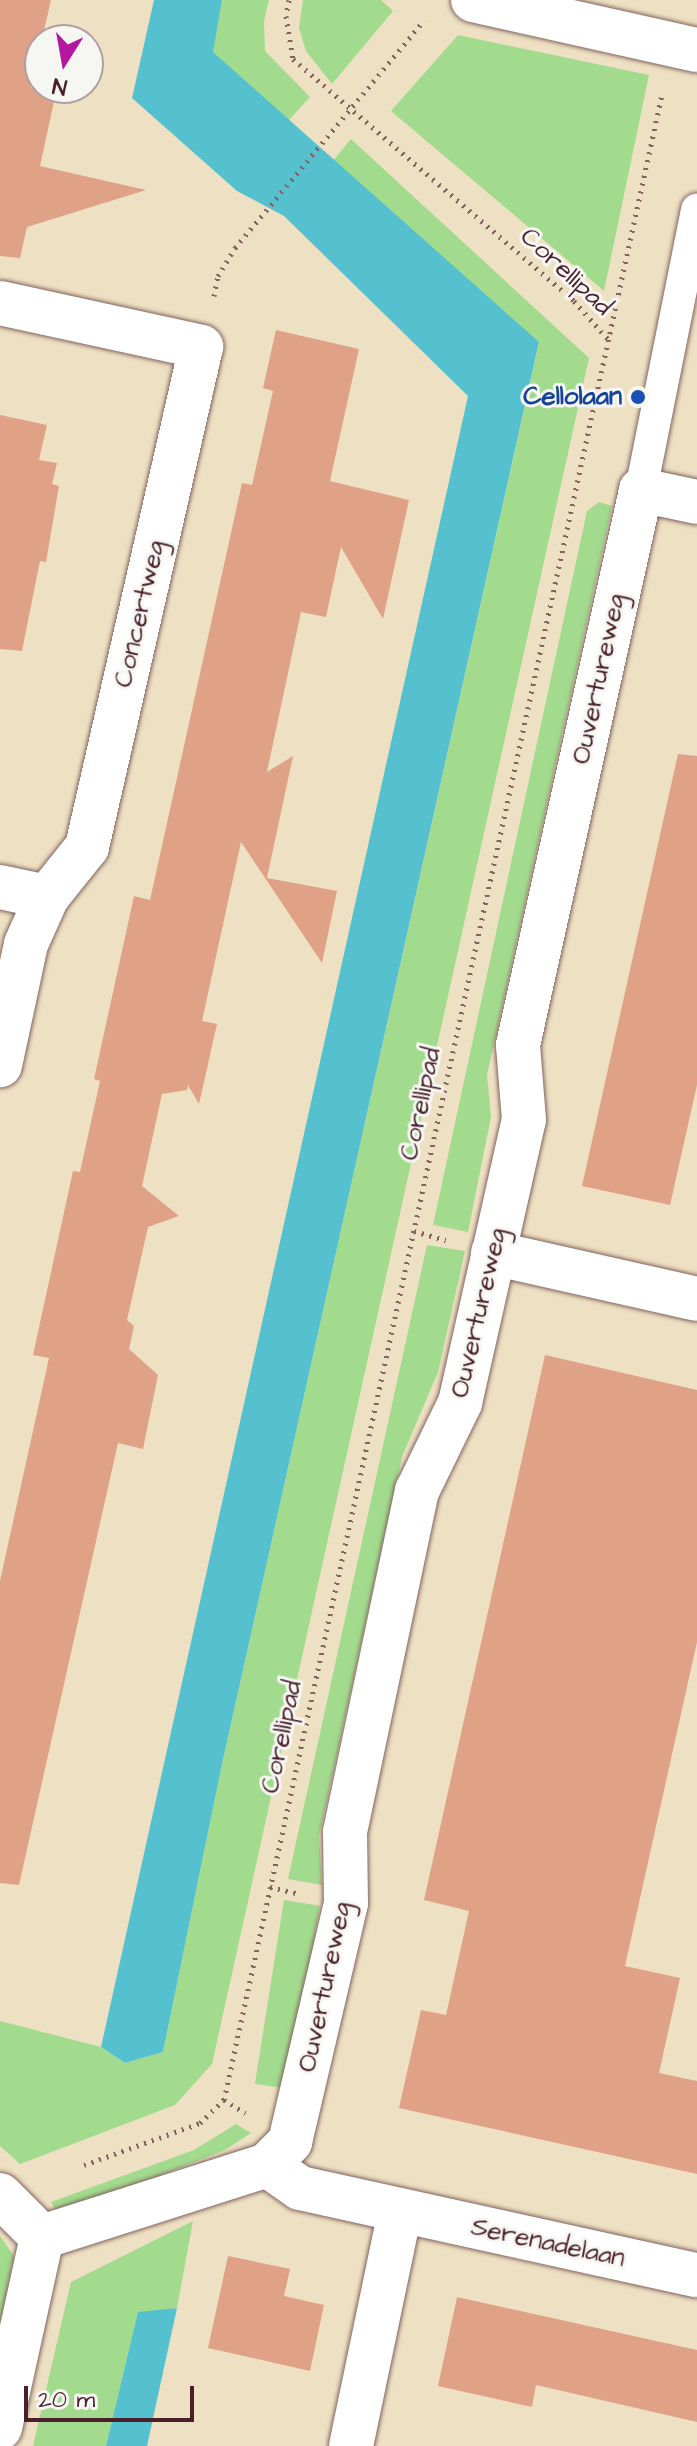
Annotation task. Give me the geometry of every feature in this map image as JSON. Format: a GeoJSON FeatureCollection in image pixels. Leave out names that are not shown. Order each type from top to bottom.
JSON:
{"type":"FeatureCollection","features":[{"type":"Feature","properties":{"kind":"street"},"geometry":{"type":"LineString","coordinates":[[473,0],[685,48]]}},
{"type":"Feature","properties":{"kind":"street","name":"Concertweg"},"geometry":{"type":"LineString","coordinates":[[0,303],[201,347],[87,847],[47,897],[26,944],[0,1065]]}},
{"type":"Feature","properties":{"kind":"street"},"geometry":{"type":"LineString","coordinates":[[641,490],[697,502]]}},
{"type":"Feature","properties":{"kind":"street","name":"Ouvertureweg"},"geometry":{"type":"LineString","coordinates":[[267,2165],[290,2142],[346,1903],[345,1832],[417,1491],[460,1403],[524,1120],[518,1045],[641,490]]}},
{"type":"Feature","properties":{"kind":"street"},"geometry":{"type":"LineString","coordinates":[[0,887],[47,897]]}},
{"type":"Feature","properties":{"kind":"street"},"geometry":{"type":"LineString","coordinates":[[493,1253],[697,1299]]}},
{"type":"Feature","properties":{"kind":"street"},"geometry":{"type":"LineString","coordinates":[[42,2237],[267,2165]]}},
{"type":"Feature","properties":{"kind":"street","name":"Serenadelaan"},"geometry":{"type":"LineString","coordinates":[[267,2165],[300,2188],[697,2275]]}},
{"type":"Feature","properties":{"kind":"street"},"geometry":{"type":"LineString","coordinates":[[0,2195],[42,2237]]}},
{"type":"Feature","properties":{"kind":"street"},"geometry":{"type":"LineString","coordinates":[[351,2446],[400,2211]]}},
{"type":"Feature","properties":{"kind":"street"},"geometry":{"type":"LineString","coordinates":[[0,2428],[42,2237]]}},
{"type":"Feature","properties":{"kind":"lane","name":"Ouvertureweg"},"geometry":{"type":"LineString","coordinates":[[641,490],[697,210]]}},
{"type":"Feature","properties":{"kind":"path","name":"Corellipad"},"geometry":{"type":"LineString","coordinates":[[80,2166],[200,2123],[224,2100],[609,340],[574,301],[293,59],[286,16],[289,0]]}},
{"type":"Feature","properties":{"kind":"path"},"geometry":{"type":"LineString","coordinates":[[235,248],[348,108],[422,25],[427,12]]}},
{"type":"Feature","properties":{"kind":"path"},"geometry":{"type":"LineString","coordinates":[[609,340],[685,48]]}},
{"type":"Feature","properties":{"kind":"green space"},"geometry":{"type":"Polygon","coordinates":[[[222,0],[269,0],[264,21],[265,51],[310,97],[288,121],[212,52],[222,0]]]}},
{"type":"Feature","properties":{"kind":"green space"},"geometry":{"type":"Polygon","coordinates":[[[303,0],[381,0],[393,11],[332,84],[306,51],[299,28],[303,0]]]}},
{"type":"Feature","properties":{"kind":"green space"},"geometry":{"type":"Polygon","coordinates":[[[458,35],[649,75],[604,291],[391,111],[458,35]]]}},
{"type":"Feature","properties":{"kind":"green space"},"geometry":{"type":"Polygon","coordinates":[[[351,139],[589,358],[212,2064],[175,2105],[20,2164],[0,2146],[0,2021],[101,2047],[125,2063],[163,2052],[222,1764],[539,343],[332,162],[351,139]]]}},
{"type":"Feature","properties":{"kind":"green space"},"geometry":{"type":"Polygon","coordinates":[[[599,502],[612,506],[487,1075],[491,1117],[468,1232],[433,1225],[587,511],[599,502]]]}},
{"type":"Feature","properties":{"kind":"green space"},"geometry":{"type":"Polygon","coordinates":[[[427,1245],[465,1251],[438,1372],[402,1457],[319,1836],[322,1885],[288,1879],[427,1245]]]}},
{"type":"Feature","properties":{"kind":"green space"},"geometry":{"type":"Polygon","coordinates":[[[284,1900],[320,1906],[290,2089],[255,2084],[284,1900]]]}},
{"type":"Feature","properties":{"kind":"green space"},"geometry":{"type":"Polygon","coordinates":[[[236,2124],[251,2133],[225,2150],[59,2215],[51,2202],[194,2150],[236,2124]]]}},
{"type":"Feature","properties":{"kind":"green space"},"geometry":{"type":"Polygon","coordinates":[[[193,2221],[177,2308],[138,2313],[106,2446],[33,2446],[71,2282],[193,2221]]]}},
{"type":"Feature","properties":{"kind":"green space"},"geometry":{"type":"Polygon","coordinates":[[[0,2236],[14,2256],[0,2325],[0,2236]]]}},
{"type":"Feature","properties":{"kind":"water"},"geometry":{"type":"Polygon","coordinates":[[[154,0],[222,0],[213,52],[539,342],[222,1764],[163,2052],[125,2063],[101,2047],[468,396],[284,216],[237,191],[132,98],[154,0]]]}},
{"type":"Feature","properties":{"kind":"water"},"geometry":{"type":"Polygon","coordinates":[[[177,2308],[147,2446],[106,2446],[138,2312],[177,2308]]]}},
{"type":"Feature","properties":{"kind":"building"},"geometry":{"type":"Polygon","coordinates":[[[0,0],[51,0],[46,24],[24,24],[24,104],[54,104],[40,166],[146,190],[27,227],[20,258],[0,256],[0,0]]]}},
{"type":"Feature","properties":{"kind":"building"},"geometry":{"type":"Polygon","coordinates":[[[276,330],[359,349],[330,481],[409,500],[383,619],[341,547],[326,617],[301,612],[267,772],[293,756],[267,878],[337,891],[322,963],[241,842],[202,1021],[217,1024],[199,1104],[188,1085],[187,1090],[162,1094],[142,1186],[179,1216],[148,1227],[127,1320],[134,1326],[129,1349],[158,1375],[143,1449],[118,1443],[19,1885],[0,1883],[0,1581],[49,1358],[33,1355],[73,1171],[80,1172],[100,1081],[94,1079],[134,896],[150,900],[242,483],[252,485],[273,391],[263,388],[276,330]]]}},
{"type":"Feature","properties":{"kind":"building"},"geometry":{"type":"Polygon","coordinates":[[[0,415],[47,425],[39,460],[57,463],[52,484],[59,486],[46,562],[40,561],[22,651],[0,649],[0,415]]]}},
{"type":"Feature","properties":{"kind":"building"},"geometry":{"type":"Polygon","coordinates":[[[678,754],[697,756],[697,1085],[670,1205],[582,1186],[678,754]]]}},
{"type":"Feature","properties":{"kind":"building"},"geometry":{"type":"Polygon","coordinates":[[[545,1355],[697,1390],[697,1642],[625,1966],[680,1978],[659,2073],[697,2081],[697,2174],[399,2108],[421,2010],[446,2015],[469,1911],[424,1900],[545,1355]]]}},
{"type":"Feature","properties":{"kind":"building"},"geometry":{"type":"Polygon","coordinates":[[[228,2256],[290,2269],[284,2296],[324,2305],[310,2371],[208,2348],[228,2256]]]}},
{"type":"Feature","properties":{"kind":"building"},"geometry":{"type":"Polygon","coordinates":[[[457,2297],[697,2350],[697,2422],[536,2385],[532,2407],[438,2386],[457,2297]]]}},
{"type":"Feature","properties":{"kind":"place","name":"Cellolaan"},"geometry":{"type":"Point","coordinates":[638,397]}}]}
